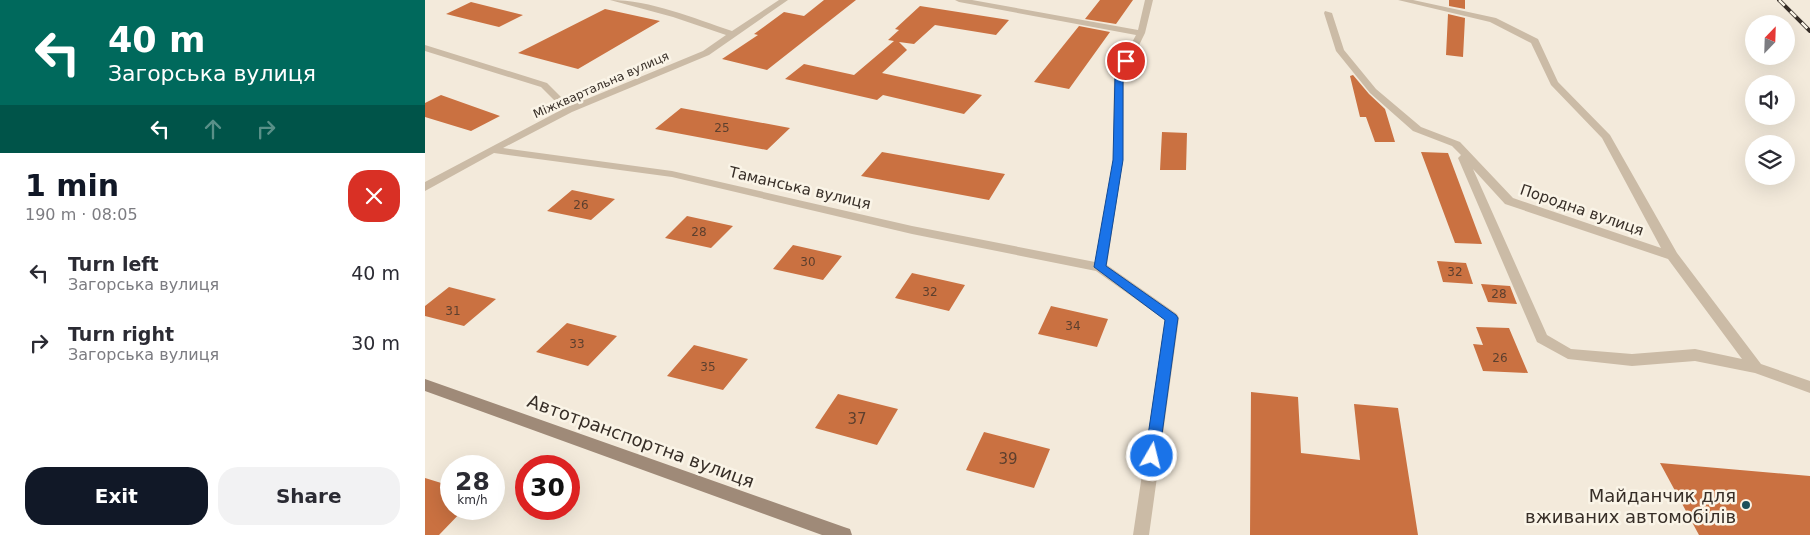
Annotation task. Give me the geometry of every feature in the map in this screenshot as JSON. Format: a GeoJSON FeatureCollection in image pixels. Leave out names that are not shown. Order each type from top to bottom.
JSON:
{"type":"FeatureCollection","features":[{"type":"Feature","properties":{"kind":"main road","name":"Автотранспортна вулиця"},"geometry":{"type":"LineString","coordinates":[[425,385],[844,535]]}},
{"type":"Feature","properties":{"kind":"street"},"geometry":{"type":"LineString","coordinates":[[614,0],[676,15],[734,34]]}},
{"type":"Feature","properties":{"kind":"street"},"geometry":{"type":"LineString","coordinates":[[959,0],[1141,33]]}},
{"type":"Feature","properties":{"kind":"street"},"geometry":{"type":"LineString","coordinates":[[1141,535],[1171,318],[1100,267],[1118,160],[1119,76],[1141,33],[1149,0]]}},
{"type":"Feature","properties":{"kind":"street","name":"Породна вулиця"},"geometry":{"type":"LineString","coordinates":[[1402,0],[1493,20],[1535,40],[1554,83],[1607,136],[1672,256],[1756,368]]}},
{"type":"Feature","properties":{"kind":"street","name":"Міжквартальна вулиця"},"geometry":{"type":"LineString","coordinates":[[425,187],[569,110],[707,53],[776,2]]}},
{"type":"Feature","properties":{"kind":"street","name":"Породна вулиця"},"geometry":{"type":"LineString","coordinates":[[1328,14],[1341,51],[1373,91],[1417,129],[1456,144],[1509,201],[1672,256]]}},
{"type":"Feature","properties":{"kind":"street"},"geometry":{"type":"LineString","coordinates":[[425,48],[544,85],[569,110]]}},
{"type":"Feature","properties":{"kind":"street"},"geometry":{"type":"LineString","coordinates":[[1456,144],[1469,169],[1541,338],[1568,354],[1632,360],[1695,355],[1756,368],[1810,387]]}},
{"type":"Feature","properties":{"kind":"street","name":"Таманська вулиця"},"geometry":{"type":"LineString","coordinates":[[492,150],[673,174],[912,230],[1100,267]]}},
{"type":"Feature","properties":{"kind":"building"},"geometry":{"type":"Polygon","coordinates":[[[824,0],[856,0],[767,70],[722,59],[758,35],[754,34],[784,12],[804,16],[824,0]]]}},
{"type":"Feature","properties":{"kind":"building"},"geometry":{"type":"Polygon","coordinates":[[[1100,0],[1133,0],[1116,24],[1085,19],[1100,0]]]}},
{"type":"Feature","properties":{"kind":"building"},"geometry":{"type":"Polygon","coordinates":[[[1449,0],[1465,0],[1465,9],[1449,6],[1449,0]]]}},
{"type":"Feature","properties":{"kind":"building"},"geometry":{"type":"Polygon","coordinates":[[[471,2],[523,15],[499,27],[446,14],[471,2]]]}},
{"type":"Feature","properties":{"kind":"building"},"geometry":{"type":"Polygon","coordinates":[[[920,6],[1009,20],[996,35],[935,25],[914,44],[899,42],[907,50],[882,73],[982,95],[964,114],[883,95],[877,100],[785,79],[804,64],[854,75],[894,41],[888,40],[899,30],[895,29],[920,6]]]}},
{"type":"Feature","properties":{"kind":"building"},"geometry":{"type":"Polygon","coordinates":[[[605,9],[660,21],[578,69],[518,53],[605,9]]]}},
{"type":"Feature","properties":{"kind":"building"},"geometry":{"type":"Polygon","coordinates":[[[1448,14],[1465,18],[1463,57],[1446,55],[1448,14]]]}},
{"type":"Feature","properties":{"kind":"building"},"geometry":{"type":"Polygon","coordinates":[[[1079,26],[1110,32],[1069,89],[1034,82],[1079,26]]]}},
{"type":"Feature","properties":{"kind":"building"},"geometry":{"type":"Polygon","coordinates":[[[1353,75],[1385,109],[1395,142],[1375,142],[1366,117],[1360,117],[1350,76],[1353,75]]]}},
{"type":"Feature","properties":{"kind":"building"},"geometry":{"type":"Polygon","coordinates":[[[441,95],[500,116],[471,131],[425,117],[425,103],[441,95]]]}},
{"type":"Feature","properties":{"kind":"building"},"geometry":{"type":"Polygon","coordinates":[[[681,108],[790,128],[767,150],[655,129],[681,108]]]}},
{"type":"Feature","properties":{"kind":"building"},"geometry":{"type":"Polygon","coordinates":[[[1162,132],[1187,133],[1186,170],[1160,170],[1162,132]]]}},
{"type":"Feature","properties":{"kind":"building"},"geometry":{"type":"Polygon","coordinates":[[[882,152],[1005,174],[989,200],[861,176],[882,152]]]}},
{"type":"Feature","properties":{"kind":"building"},"geometry":{"type":"Polygon","coordinates":[[[1421,152],[1448,153],[1482,244],[1455,243],[1421,152]]]}},
{"type":"Feature","properties":{"kind":"building"},"geometry":{"type":"Polygon","coordinates":[[[572,190],[615,199],[591,220],[547,211],[572,190]]]}},
{"type":"Feature","properties":{"kind":"building"},"geometry":{"type":"Polygon","coordinates":[[[687,216],[733,226],[711,248],[665,238],[687,216]]]}},
{"type":"Feature","properties":{"kind":"building"},"geometry":{"type":"Polygon","coordinates":[[[793,245],[842,256],[823,280],[773,269],[793,245]]]}},
{"type":"Feature","properties":{"kind":"building"},"geometry":{"type":"Polygon","coordinates":[[[1437,261],[1466,263],[1473,284],[1443,282],[1437,261]]]}},
{"type":"Feature","properties":{"kind":"building"},"geometry":{"type":"Polygon","coordinates":[[[912,273],[965,285],[949,311],[895,298],[912,273]]]}},
{"type":"Feature","properties":{"kind":"building"},"geometry":{"type":"Polygon","coordinates":[[[1481,284],[1510,286],[1517,304],[1488,302],[1481,284]]]}},
{"type":"Feature","properties":{"kind":"building"},"geometry":{"type":"Polygon","coordinates":[[[449,287],[496,299],[464,326],[425,316],[425,306],[449,287]]]}},
{"type":"Feature","properties":{"kind":"building"},"geometry":{"type":"Polygon","coordinates":[[[1051,306],[1108,319],[1097,347],[1038,334],[1051,306]]]}},
{"type":"Feature","properties":{"kind":"building"},"geometry":{"type":"Polygon","coordinates":[[[567,323],[617,336],[588,366],[536,352],[567,323]]]}},
{"type":"Feature","properties":{"kind":"building"},"geometry":{"type":"Polygon","coordinates":[[[1476,327],[1509,328],[1528,373],[1483,371],[1473,344],[1483,345],[1476,327]]]}},
{"type":"Feature","properties":{"kind":"building"},"geometry":{"type":"Polygon","coordinates":[[[694,345],[748,359],[723,390],[667,376],[694,345]]]}},
{"type":"Feature","properties":{"kind":"building"},"geometry":{"type":"Polygon","coordinates":[[[1251,392],[1298,397],[1301,453],[1360,460],[1354,404],[1398,408],[1418,535],[1250,535],[1251,392]]]}},
{"type":"Feature","properties":{"kind":"building"},"geometry":{"type":"Polygon","coordinates":[[[838,394],[898,409],[877,445],[815,428],[838,394]]]}},
{"type":"Feature","properties":{"kind":"building"},"geometry":{"type":"Polygon","coordinates":[[[984,432],[1050,449],[1034,488],[966,470],[984,432]]]}},
{"type":"Feature","properties":{"kind":"building","name":"Майданчик для вживаних автомобілів"},"geometry":{"type":"Polygon","coordinates":[[[1660,463],[1810,476],[1810,535],[1699,535],[1660,463]]]}},
{"type":"Feature","properties":{"kind":"building"},"geometry":{"type":"Polygon","coordinates":[[[425,478],[440,483],[440,520],[453,520],[439,535],[425,535],[425,478]]]}},
{"type":"Feature","properties":{"kind":"railway"},"geometry":{"type":"LineString","coordinates":[[1779,0],[1810,31]]}},
{"type":"Feature","properties":{"kind":"place","name":"Майданчик для вживаних автомобілів"},"geometry":{"type":"Point","coordinates":[1746,505]}},
{"type":"Feature","properties":{"kind":"route"},"geometry":{"type":"LineString","coordinates":[[1126,61],[1119,76],[1118,160],[1100,267],[1171,318],[1152,456]]}}]}
